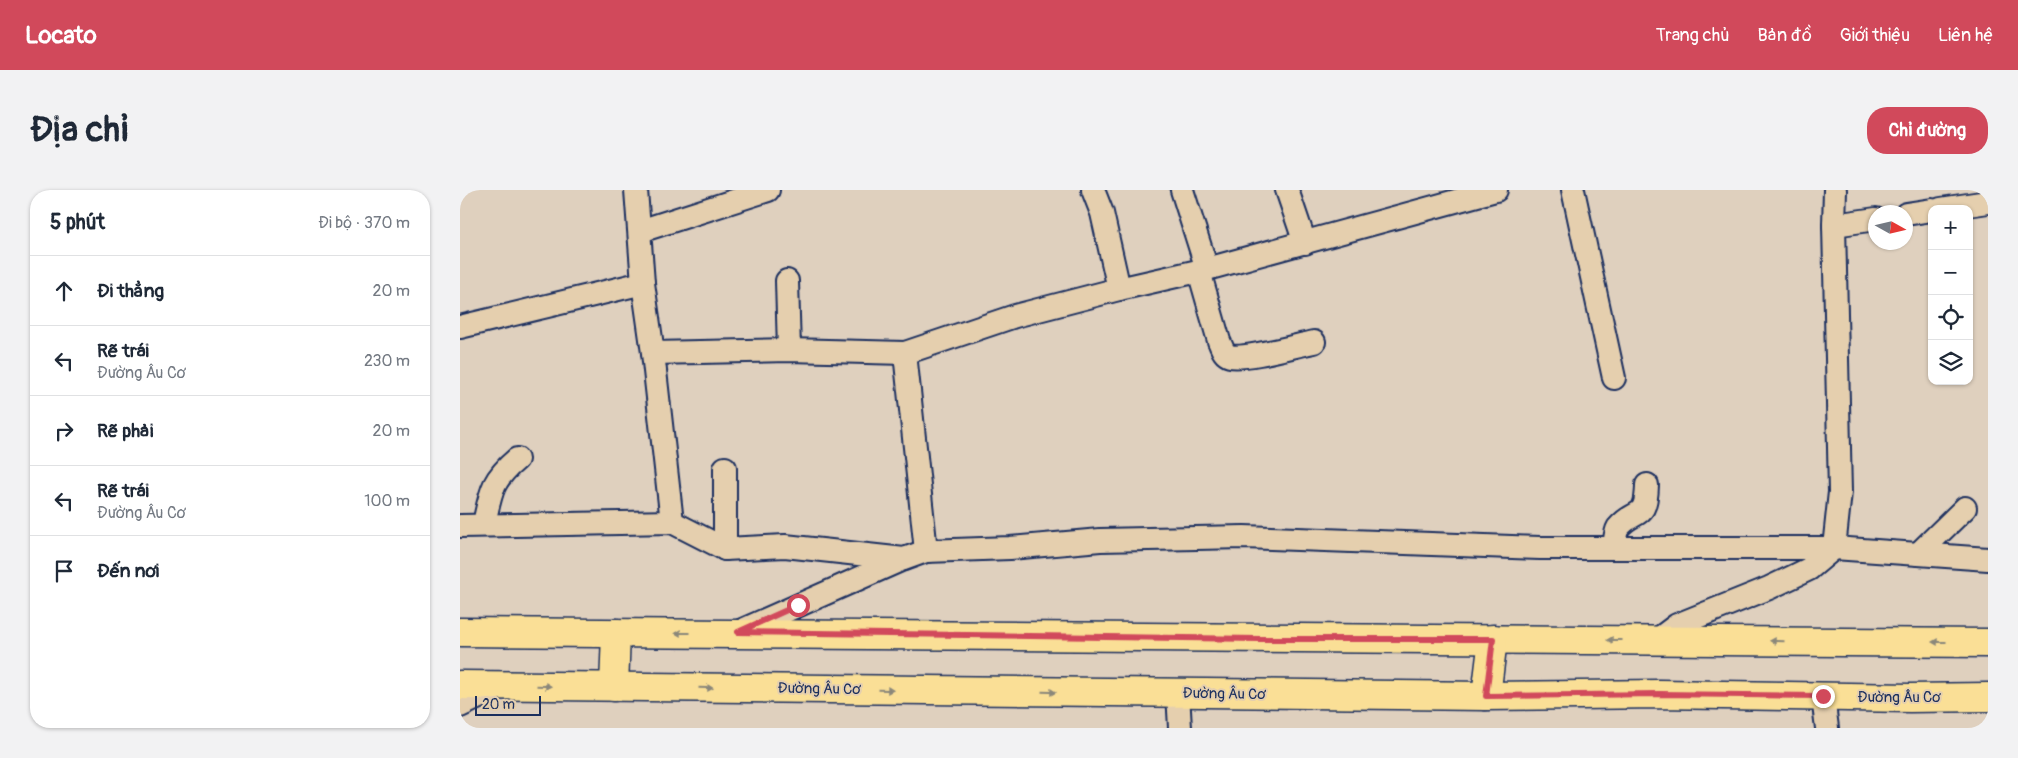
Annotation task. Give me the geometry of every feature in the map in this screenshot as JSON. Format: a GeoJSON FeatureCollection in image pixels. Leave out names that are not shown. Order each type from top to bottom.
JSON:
{"type":"FeatureCollection","features":[{"type":"Feature","properties":{"kind":"main road"},"geometry":{"type":"LineString","coordinates":[[460,632],[738,632],[1260,639],[1988,643]]}},
{"type":"Feature","properties":{"kind":"main road"},"geometry":{"type":"LineString","coordinates":[[614,687],[616,633]]}},
{"type":"Feature","properties":{"kind":"main road"},"geometry":{"type":"LineString","coordinates":[[1486,696],[1493,639]]}},
{"type":"Feature","properties":{"kind":"main road","name":"Đường Âu Cơ"},"geometry":{"type":"LineString","coordinates":[[460,685],[1486,696],[1659,694],[1988,697]]}},
{"type":"Feature","properties":{"kind":"street"},"geometry":{"type":"LineString","coordinates":[[636,190],[643,283],[672,522]]}},
{"type":"Feature","properties":{"kind":"street"},"geometry":{"type":"LineString","coordinates":[[640,230],[768,190]]}},
{"type":"Feature","properties":{"kind":"street"},"geometry":{"type":"LineString","coordinates":[[1093,190],[1102,213],[1119,289]]}},
{"type":"Feature","properties":{"kind":"street"},"geometry":{"type":"LineString","coordinates":[[1182,190],[1219,341],[1228,356],[1251,355],[1314,342]]}},
{"type":"Feature","properties":{"kind":"street"},"geometry":{"type":"LineString","coordinates":[[1287,190],[1305,243]]}},
{"type":"Feature","properties":{"kind":"street"},"geometry":{"type":"LineString","coordinates":[[653,353],[789,350],[905,353],[1016,316],[1119,289],[1203,270],[1496,190]]}},
{"type":"Feature","properties":{"kind":"street"},"geometry":{"type":"LineString","coordinates":[[1573,190],[1614,378]]}},
{"type":"Feature","properties":{"kind":"street"},"geometry":{"type":"LineString","coordinates":[[1657,640],[1677,625],[1769,588],[1809,569],[1834,548],[1840,492],[1834,225],[1835,190]]}},
{"type":"Feature","properties":{"kind":"street"},"geometry":{"type":"LineString","coordinates":[[1968,205],[1988,202]]}},
{"type":"Feature","properties":{"kind":"street"},"geometry":{"type":"LineString","coordinates":[[1913,213],[1928,211]]}},
{"type":"Feature","properties":{"kind":"street"},"geometry":{"type":"LineString","coordinates":[[1834,225],[1868,220]]}},
{"type":"Feature","properties":{"kind":"street"},"geometry":{"type":"LineString","coordinates":[[787,281],[789,350]]}},
{"type":"Feature","properties":{"kind":"street"},"geometry":{"type":"LineString","coordinates":[[460,327],[643,283]]}},
{"type":"Feature","properties":{"kind":"street"},"geometry":{"type":"LineString","coordinates":[[905,353],[926,551]]}},
{"type":"Feature","properties":{"kind":"street"},"geometry":{"type":"LineString","coordinates":[[484,524],[491,492],[502,472],[517,459]]}},
{"type":"Feature","properties":{"kind":"street"},"geometry":{"type":"LineString","coordinates":[[725,468],[726,549]]}},
{"type":"Feature","properties":{"kind":"street"},"geometry":{"type":"LineString","coordinates":[[1614,548],[1617,530],[1627,521],[1640,514],[1647,502],[1647,485]]}},
{"type":"Feature","properties":{"kind":"street"},"geometry":{"type":"LineString","coordinates":[[1918,554],[1966,508]]}},
{"type":"Feature","properties":{"kind":"street"},"geometry":{"type":"LineString","coordinates":[[460,526],[484,524],[672,522],[726,549],[785,546],[904,559]]}},
{"type":"Feature","properties":{"kind":"street"},"geometry":{"type":"LineString","coordinates":[[738,632],[926,551],[1010,548],[1100,540],[1244,538],[1540,548],[1834,548],[1988,559]]}},
{"type":"Feature","properties":{"kind":"street"},"geometry":{"type":"LineString","coordinates":[[460,706],[503,686]]}},
{"type":"Feature","properties":{"kind":"street"},"geometry":{"type":"LineString","coordinates":[[1178,693],[1180,728]]}},
{"type":"Feature","properties":{"kind":"street"},"geometry":{"type":"LineString","coordinates":[[1823,696],[1827,728]]}},
{"type":"Feature","properties":{"kind":"route"},"geometry":{"type":"LineString","coordinates":[[798,605],[738,632],[1260,639],[1493,639],[1486,696],[1659,694],[1823,696]]}}]}
